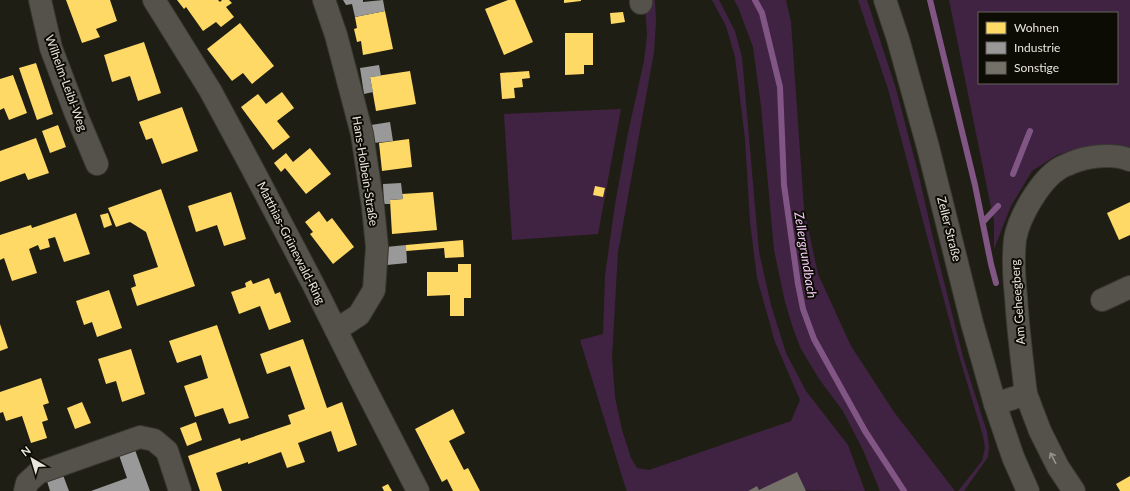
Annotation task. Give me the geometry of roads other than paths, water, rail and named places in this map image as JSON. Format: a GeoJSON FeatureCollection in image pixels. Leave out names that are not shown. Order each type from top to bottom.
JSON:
{"type":"FeatureCollection","features":[{"type":"Feature","properties":{"kind":"street","name":"Wilhelm-Leibl-Weg"},"geometry":{"type":"LineString","coordinates":[[40,0],[51,48],[97,164]]}},
{"type":"Feature","properties":{"kind":"street","name":"Matthias-Grünewald-Ring"},"geometry":{"type":"LineString","coordinates":[[154,0],[210,90],[273,207],[418,491]]}},
{"type":"Feature","properties":{"kind":"street","name":"Hans-Holbein-Straße"},"geometry":{"type":"LineString","coordinates":[[324,0],[336,35],[362,134],[373,207],[377,247],[374,290],[359,315],[336,330]]}},
{"type":"Feature","properties":{"kind":"street","name":"Zeller Straße"},"geometry":{"type":"LineString","coordinates":[[885,0],[898,39],[928,147],[972,323],[995,404],[1013,457],[1028,491]]}},
{"type":"Feature","properties":{"kind":"street","name":"Am Geheegberg"},"geometry":{"type":"LineString","coordinates":[[1074,491],[1058,466],[1040,431],[1026,394],[1018,323],[1014,268],[1016,238],[1021,220],[1033,197],[1044,182],[1059,168],[1076,161],[1090,158],[1112,156],[1130,160]]}},
{"type":"Feature","properties":{"kind":"street"},"geometry":{"type":"LineString","coordinates":[[1102,300],[1130,287]]}},
{"type":"Feature","properties":{"kind":"street"},"geometry":{"type":"LineString","coordinates":[[995,404],[1026,394]]}},
{"type":"Feature","properties":{"kind":"street"},"geometry":{"type":"LineString","coordinates":[[24,491],[27,483],[38,473],[140,438],[154,440],[167,451],[180,491]]}},
{"type":"Feature","properties":{"kind":"waterway","name":"Zellergrundbach"},"geometry":{"type":"LineString","coordinates":[[755,0],[762,13],[780,87],[784,185],[803,309],[814,339],[865,431],[904,491]]}},
{"type":"Feature","properties":{"kind":"waterway"},"geometry":{"type":"LineString","coordinates":[[930,0],[975,185],[996,283]]}},
{"type":"Feature","properties":{"kind":"waterway"},"geometry":{"type":"LineString","coordinates":[[1013,174],[1030,131]]}},
{"type":"Feature","properties":{"kind":"waterway"},"geometry":{"type":"LineString","coordinates":[[983,222],[998,206]]}}]}
